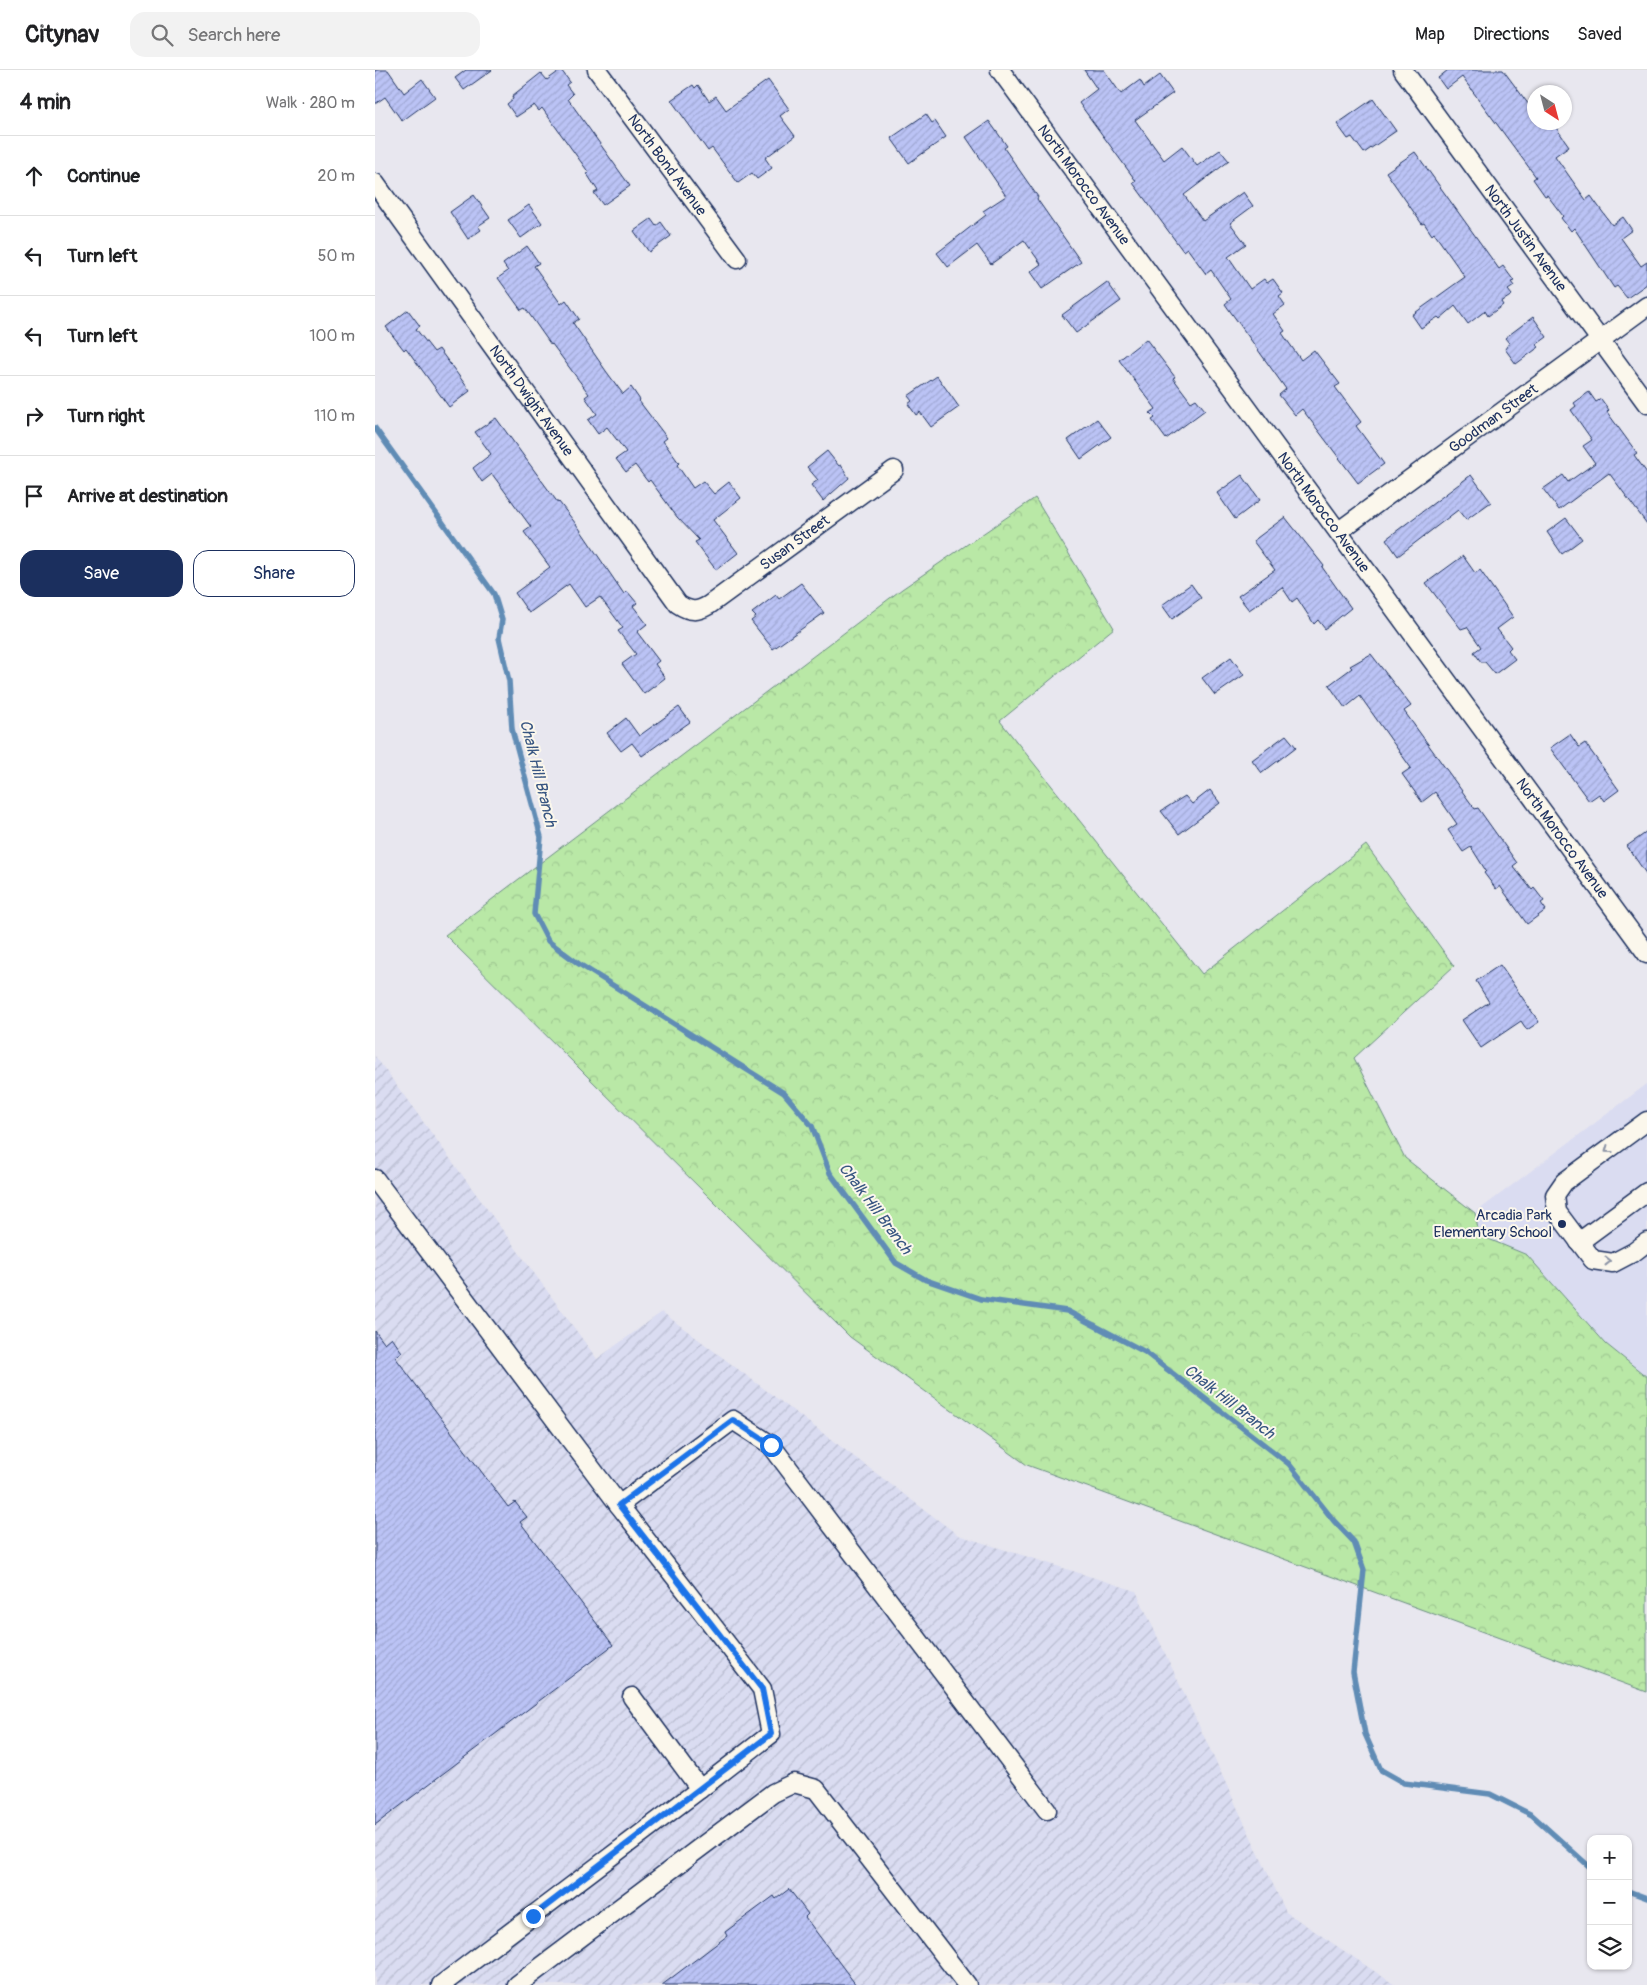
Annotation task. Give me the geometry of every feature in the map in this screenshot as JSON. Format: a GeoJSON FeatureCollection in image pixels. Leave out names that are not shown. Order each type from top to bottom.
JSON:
{"type":"FeatureCollection","features":[{"type":"Feature","properties":{"kind":"street","name":"North Bond Avenue"},"geometry":{"type":"LineString","coordinates":[[597,70],[737,259]]}},
{"type":"Feature","properties":{"kind":"street","name":"North Morocco Avenue"},"geometry":{"type":"LineString","coordinates":[[1000,70],[1647,954]]}},
{"type":"Feature","properties":{"kind":"street","name":"North Justin Avenue"},"geometry":{"type":"LineString","coordinates":[[1403,70],[1647,404]]}},
{"type":"Feature","properties":{"kind":"street","name":"North Dwight Avenue"},"geometry":{"type":"LineString","coordinates":[[375,183],[678,604],[692,612]]}},
{"type":"Feature","properties":{"kind":"street","name":"Goodman Street"},"geometry":{"type":"LineString","coordinates":[[1339,531],[1647,306]]}},
{"type":"Feature","properties":{"kind":"street","name":"Susan Street"},"geometry":{"type":"LineString","coordinates":[[692,612],[709,605],[894,470]]}},
{"type":"Feature","properties":{"kind":"street"},"geometry":{"type":"LineString","coordinates":[[1647,1121],[1564,1182],[1555,1195],[1557,1212],[1593,1260],[1613,1263],[1647,1242]]}},
{"type":"Feature","properties":{"kind":"street"},"geometry":{"type":"LineString","coordinates":[[375,1179],[619,1505],[762,1689],[771,1734],[441,1985]]}},
{"type":"Feature","properties":{"kind":"street"},"geometry":{"type":"LineString","coordinates":[[1579,1242],[1647,1192]]}},
{"type":"Feature","properties":{"kind":"street"},"geometry":{"type":"LineString","coordinates":[[619,1505],[733,1420],[771,1445],[1047,1810]]}},
{"type":"Feature","properties":{"kind":"street"},"geometry":{"type":"LineString","coordinates":[[632,1696],[700,1789]]}},
{"type":"Feature","properties":{"kind":"street"},"geometry":{"type":"LineString","coordinates":[[517,1985],[773,1793],[794,1782],[816,1789],[967,1985]]}},
{"type":"Feature","properties":{"kind":"shaded area"},"geometry":{"type":"Polygon","coordinates":[[[375,1056],[597,1359],[662,1312],[958,1535],[1136,1591],[1286,1912],[1395,1985],[375,1985],[375,1056]]]}},
{"type":"Feature","properties":{"kind":"shaded area","name":"Arcadia Park Elementary School"},"geometry":{"type":"Polygon","coordinates":[[[1647,1084],[1647,1377],[1606,1344],[1527,1255],[1479,1235],[1475,1213],[1647,1084]]]}},
{"type":"Feature","properties":{"kind":"green space"},"geometry":{"type":"Polygon","coordinates":[[[1035,498],[1114,628],[1000,721],[1202,974],[1366,845],[1454,966],[1354,1058],[1405,1158],[1475,1213],[1479,1235],[1527,1255],[1606,1344],[1647,1377],[1647,1692],[1027,1465],[850,1337],[445,935],[902,589],[1035,498]]]}},
{"type":"Feature","properties":{"kind":"building"},"geometry":{"type":"Polygon","coordinates":[[[375,70],[388,70],[404,93],[422,79],[435,97],[402,121],[385,97],[375,104],[375,70]]]}},
{"type":"Feature","properties":{"kind":"building"},"geometry":{"type":"Polygon","coordinates":[[[466,70],[492,70],[464,90],[455,78],[466,70]]]}},
{"type":"Feature","properties":{"kind":"building"},"geometry":{"type":"Polygon","coordinates":[[[561,70],[570,82],[566,85],[573,94],[568,99],[630,186],[603,205],[594,193],[598,191],[587,174],[589,173],[542,108],[539,111],[534,105],[516,117],[507,104],[513,99],[512,96],[541,73],[547,80],[561,70]]]}},
{"type":"Feature","properties":{"kind":"building"},"geometry":{"type":"Polygon","coordinates":[[[1084,70],[1104,70],[1121,94],[1140,80],[1144,87],[1160,75],[1173,93],[1135,120],[1164,160],[1182,146],[1197,166],[1220,150],[1229,161],[1184,195],[1203,221],[1243,192],[1253,206],[1230,223],[1246,244],[1228,257],[1250,289],[1264,279],[1267,283],[1273,279],[1283,293],[1279,296],[1285,305],[1273,314],[1285,331],[1282,333],[1301,360],[1314,350],[1340,384],[1335,387],[1361,422],[1356,426],[1384,464],[1358,483],[1302,409],[1295,415],[1279,395],[1286,389],[1225,304],[1231,299],[1211,270],[1206,274],[1187,248],[1183,251],[1133,183],[1136,181],[1079,103],[1097,89],[1084,70]]]}},
{"type":"Feature","properties":{"kind":"building"},"geometry":{"type":"Polygon","coordinates":[[[1448,70],[1503,70],[1527,102],[1527,130],[1558,130],[1569,146],[1555,156],[1586,200],[1591,196],[1612,225],[1623,217],[1632,230],[1621,238],[1641,266],[1647,262],[1647,284],[1627,298],[1617,286],[1614,288],[1574,228],[1571,231],[1561,218],[1563,216],[1533,179],[1536,177],[1462,77],[1446,89],[1438,78],[1448,70]]]}},
{"type":"Feature","properties":{"kind":"building"},"geometry":{"type":"Polygon","coordinates":[[[768,80],[789,109],[780,116],[795,136],[765,158],[772,168],[757,179],[752,173],[738,183],[712,148],[708,151],[671,100],[693,85],[695,88],[698,85],[709,101],[716,96],[726,110],[768,80]]]}},
{"type":"Feature","properties":{"kind":"building"},"geometry":{"type":"Polygon","coordinates":[[[1373,99],[1396,131],[1364,153],[1352,137],[1348,139],[1337,124],[1373,99]]]}},
{"type":"Feature","properties":{"kind":"building"},"geometry":{"type":"Polygon","coordinates":[[[926,114],[932,123],[935,121],[946,137],[909,163],[891,138],[926,114]]]}},
{"type":"Feature","properties":{"kind":"building"},"geometry":{"type":"Polygon","coordinates":[[[989,121],[1007,146],[1004,148],[1038,197],[1037,199],[1081,262],[1042,289],[1030,272],[1041,264],[1024,240],[991,264],[977,245],[948,267],[937,253],[986,215],[983,211],[1006,196],[966,137],[989,121]]]}},
{"type":"Feature","properties":{"kind":"building"},"geometry":{"type":"Polygon","coordinates":[[[1415,152],[1499,269],[1503,266],[1514,281],[1511,282],[1514,286],[1508,290],[1512,295],[1501,302],[1503,305],[1488,316],[1485,311],[1468,324],[1455,306],[1440,319],[1438,317],[1421,328],[1412,315],[1465,277],[1434,233],[1432,235],[1424,223],[1422,224],[1386,172],[1415,152]]]}},
{"type":"Feature","properties":{"kind":"building"},"geometry":{"type":"Polygon","coordinates":[[[474,195],[490,218],[478,226],[481,230],[468,239],[450,212],[474,195]]]}},
{"type":"Feature","properties":{"kind":"building"},"geometry":{"type":"Polygon","coordinates":[[[529,205],[542,223],[521,238],[508,220],[529,205]]]}},
{"type":"Feature","properties":{"kind":"building"},"geometry":{"type":"Polygon","coordinates":[[[651,219],[656,226],[661,222],[671,236],[649,252],[634,231],[651,219]]]}},
{"type":"Feature","properties":{"kind":"building"},"geometry":{"type":"Polygon","coordinates":[[[527,246],[539,263],[534,266],[561,304],[566,300],[579,319],[573,323],[606,371],[623,394],[631,387],[639,401],[667,438],[663,441],[679,463],[677,465],[693,488],[703,481],[714,494],[729,482],[741,498],[713,520],[738,553],[716,570],[695,542],[699,540],[677,517],[650,480],[648,482],[635,465],[626,472],[616,459],[626,452],[607,427],[598,434],[588,420],[597,414],[585,397],[589,394],[525,308],[521,310],[498,278],[508,271],[503,264],[527,246]]]}},
{"type":"Feature","properties":{"kind":"building"},"geometry":{"type":"Polygon","coordinates":[[[1107,282],[1121,301],[1076,333],[1062,315],[1107,282]]]}},
{"type":"Feature","properties":{"kind":"building"},"geometry":{"type":"Polygon","coordinates":[[[408,310],[420,326],[416,329],[434,352],[439,349],[470,391],[449,407],[406,348],[404,350],[386,327],[408,310]]]}},
{"type":"Feature","properties":{"kind":"building"},"geometry":{"type":"Polygon","coordinates":[[[1533,317],[1547,337],[1536,345],[1539,347],[1516,364],[1505,349],[1509,343],[1505,338],[1533,317]]]}},
{"type":"Feature","properties":{"kind":"building"},"geometry":{"type":"Polygon","coordinates":[[[1146,339],[1175,377],[1173,378],[1191,402],[1196,399],[1205,410],[1166,439],[1152,420],[1155,418],[1150,413],[1156,409],[1119,360],[1146,339]]]}},
{"type":"Feature","properties":{"kind":"building"},"geometry":{"type":"Polygon","coordinates":[[[937,376],[959,407],[931,427],[920,412],[916,415],[908,404],[912,401],[908,396],[937,376]]]}},
{"type":"Feature","properties":{"kind":"building"},"geometry":{"type":"Polygon","coordinates":[[[1589,392],[1596,402],[1601,399],[1609,410],[1607,412],[1637,453],[1634,455],[1647,473],[1647,524],[1609,473],[1559,510],[1543,489],[1563,475],[1568,482],[1595,463],[1583,446],[1592,440],[1571,410],[1576,406],[1574,403],[1589,392]]]}},
{"type":"Feature","properties":{"kind":"building"},"geometry":{"type":"Polygon","coordinates":[[[496,418],[558,503],[579,528],[624,594],[627,591],[637,603],[633,606],[647,624],[637,632],[659,661],[655,664],[665,678],[644,694],[622,664],[636,654],[618,631],[623,628],[600,597],[585,607],[569,584],[529,613],[515,593],[550,567],[524,532],[531,527],[492,474],[482,482],[473,468],[491,454],[475,432],[496,418]]]}},
{"type":"Feature","properties":{"kind":"building"},"geometry":{"type":"Polygon","coordinates":[[[1097,419],[1111,437],[1081,459],[1068,440],[1097,419]]]}},
{"type":"Feature","properties":{"kind":"building"},"geometry":{"type":"Polygon","coordinates":[[[827,451],[839,466],[841,465],[849,478],[823,501],[811,485],[818,480],[807,467],[827,451]]]}},
{"type":"Feature","properties":{"kind":"building"},"geometry":{"type":"Polygon","coordinates":[[[1242,475],[1260,500],[1235,519],[1217,493],[1242,475]]]}},
{"type":"Feature","properties":{"kind":"building"},"geometry":{"type":"Polygon","coordinates":[[[1471,475],[1491,502],[1466,520],[1458,510],[1398,556],[1386,539],[1471,475]]]}},
{"type":"Feature","properties":{"kind":"building"},"geometry":{"type":"Polygon","coordinates":[[[1285,517],[1324,566],[1322,567],[1351,608],[1325,629],[1318,620],[1314,624],[1297,598],[1292,602],[1282,587],[1249,610],[1238,596],[1275,570],[1253,541],[1285,517]]]}},
{"type":"Feature","properties":{"kind":"building"},"geometry":{"type":"Polygon","coordinates":[[[1566,518],[1582,539],[1562,554],[1547,532],[1566,518]]]}},
{"type":"Feature","properties":{"kind":"building"},"geometry":{"type":"Polygon","coordinates":[[[1463,556],[1475,573],[1480,570],[1513,617],[1497,629],[1511,647],[1508,650],[1515,659],[1495,674],[1485,662],[1481,662],[1474,652],[1481,647],[1467,627],[1461,629],[1426,583],[1463,556]]]}},
{"type":"Feature","properties":{"kind":"building"},"geometry":{"type":"Polygon","coordinates":[[[801,583],[824,613],[773,649],[751,621],[756,617],[752,613],[776,595],[779,599],[801,583]]]}},
{"type":"Feature","properties":{"kind":"building"},"geometry":{"type":"Polygon","coordinates":[[[1191,584],[1201,598],[1172,619],[1162,605],[1191,584]]]}},
{"type":"Feature","properties":{"kind":"building"},"geometry":{"type":"Polygon","coordinates":[[[1371,654],[1411,706],[1404,711],[1475,809],[1478,808],[1517,863],[1513,866],[1532,890],[1534,888],[1544,901],[1541,903],[1546,910],[1527,924],[1500,886],[1496,889],[1484,873],[1486,871],[1471,847],[1463,852],[1448,830],[1457,824],[1435,792],[1422,802],[1402,774],[1411,768],[1360,696],[1345,708],[1329,685],[1352,668],[1350,666],[1371,654]]]}},
{"type":"Feature","properties":{"kind":"building"},"geometry":{"type":"Polygon","coordinates":[[[1231,657],[1244,675],[1215,695],[1202,678],[1231,657]]]}},
{"type":"Feature","properties":{"kind":"building"},"geometry":{"type":"Polygon","coordinates":[[[679,707],[690,722],[642,756],[632,743],[621,751],[607,733],[626,718],[639,736],[679,707]]]}},
{"type":"Feature","properties":{"kind":"building"},"geometry":{"type":"Polygon","coordinates":[[[1570,734],[1579,747],[1585,743],[1619,790],[1604,801],[1599,794],[1589,801],[1550,748],[1570,734]]]}},
{"type":"Feature","properties":{"kind":"building"},"geometry":{"type":"Polygon","coordinates":[[[1286,735],[1296,747],[1262,773],[1252,760],[1286,735]]]}},
{"type":"Feature","properties":{"kind":"building"},"geometry":{"type":"Polygon","coordinates":[[[1210,790],[1220,803],[1179,834],[1161,811],[1185,796],[1192,804],[1210,790]]]}},
{"type":"Feature","properties":{"kind":"building"},"geometry":{"type":"Polygon","coordinates":[[[1647,832],[1647,875],[1627,846],[1647,832]]]}},
{"type":"Feature","properties":{"kind":"building"},"geometry":{"type":"Polygon","coordinates":[[[1500,965],[1539,1022],[1527,1030],[1521,1021],[1481,1048],[1462,1020],[1489,1002],[1476,981],[1500,965]]]}},
{"type":"Feature","properties":{"kind":"building"},"geometry":{"type":"Polygon","coordinates":[[[375,1331],[384,1343],[391,1337],[402,1352],[395,1357],[508,1507],[515,1502],[527,1517],[520,1522],[613,1645],[375,1825],[375,1331]]]}},
{"type":"Feature","properties":{"kind":"building"},"geometry":{"type":"Polygon","coordinates":[[[789,1889],[808,1914],[805,1917],[856,1985],[662,1985],[727,1936],[725,1932],[774,1896],[776,1899],[789,1889]]]}},
{"type":"Feature","properties":{"kind":"waterway","name":"Chalk Hill Branch"},"geometry":{"type":"LineString","coordinates":[[375,428],[494,594],[502,620],[499,638],[509,681],[512,729],[541,837],[534,914],[548,941],[579,964],[784,1093],[812,1126],[830,1173],[896,1263],[926,1280],[981,1299],[1067,1311],[1145,1352],[1289,1464],[1334,1521],[1354,1542],[1364,1570],[1353,1672],[1365,1734],[1381,1770],[1404,1783],[1490,1794],[1532,1815],[1587,1864]]}},
{"type":"Feature","properties":{"kind":"waterway","name":"Chalk Hill Branch"},"geometry":{"type":"LineString","coordinates":[[1632,1892],[1647,1898]]}},
{"type":"Feature","properties":{"kind":"place","name":"Arcadia Park Elementary School"},"geometry":{"type":"Point","coordinates":[1562,1224]}},
{"type":"Feature","properties":{"kind":"route"},"geometry":{"type":"LineString","coordinates":[[533,1916],[771,1734],[762,1689],[619,1505],[733,1420],[771,1445]]}}]}
